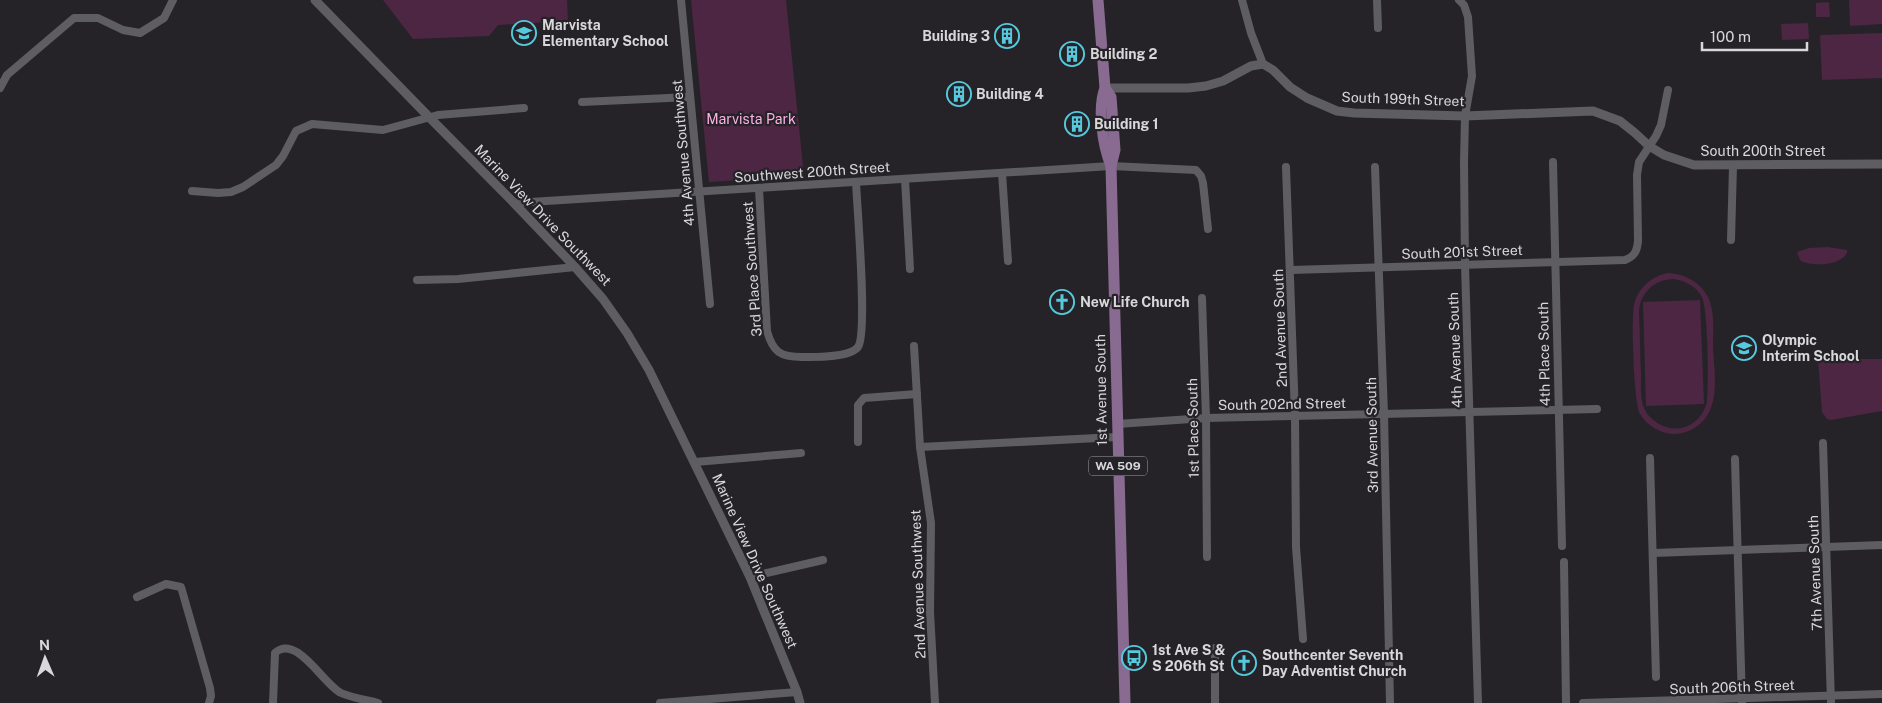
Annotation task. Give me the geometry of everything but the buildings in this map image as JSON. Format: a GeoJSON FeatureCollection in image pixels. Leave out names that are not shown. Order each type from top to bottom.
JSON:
{"type":"FeatureCollection","features":[{"type":"Feature","properties":{"kind":"main road","name":"1st Avenue South"},"geometry":{"type":"LineString","coordinates":[[1098,0],[1105,88],[1111,97],[1115,150],[1111,166],[1125,703]]}},
{"type":"Feature","properties":{"kind":"street"},"geometry":{"type":"LineString","coordinates":[[0,88],[7,75],[74,18],[98,18],[123,30],[140,33],[164,18],[173,0]]}},
{"type":"Feature","properties":{"kind":"street","name":"Marine View Drive Southwest"},"geometry":{"type":"LineString","coordinates":[[315,0],[514,202],[603,299],[649,370],[695,462],[750,577],[798,692],[800,703]]}},
{"type":"Feature","properties":{"kind":"street","name":"4th Avenue Southwest"},"geometry":{"type":"LineString","coordinates":[[681,0],[710,304]]}},
{"type":"Feature","properties":{"kind":"street"},"geometry":{"type":"LineString","coordinates":[[1105,88],[1188,88],[1206,86],[1223,81],[1251,66],[1263,64],[1251,33],[1242,0]]}},
{"type":"Feature","properties":{"kind":"street"},"geometry":{"type":"LineString","coordinates":[[1377,0],[1378,28]]}},
{"type":"Feature","properties":{"kind":"street","name":"4th Avenue South"},"geometry":{"type":"LineString","coordinates":[[1459,0],[1464,5],[1468,17],[1471,39],[1472,76],[1465,116],[1465,265],[1478,703]]}},
{"type":"Feature","properties":{"kind":"street","name":"South 199th Street"},"geometry":{"type":"LineString","coordinates":[[1263,64],[1273,70],[1290,87],[1307,98],[1337,111],[1387,115],[1465,116],[1593,110],[1620,121],[1648,146]]}},
{"type":"Feature","properties":{"kind":"street"},"geometry":{"type":"LineString","coordinates":[[1648,146],[1656,136],[1660,125],[1668,90]]}},
{"type":"Feature","properties":{"kind":"street"},"geometry":{"type":"LineString","coordinates":[[582,102],[690,97]]}},
{"type":"Feature","properties":{"kind":"street"},"geometry":{"type":"LineString","coordinates":[[192,191],[207,193],[231,192],[256,180],[276,165],[296,131],[312,124],[383,130],[438,115],[524,108]]}},
{"type":"Feature","properties":{"kind":"street","name":"South 200th Street"},"geometry":{"type":"LineString","coordinates":[[1648,146],[1664,155],[1694,165],[1882,164]]}},
{"type":"Feature","properties":{"kind":"street","name":"South 201st Street"},"geometry":{"type":"LineString","coordinates":[[1291,270],[1624,260],[1634,255],[1637,249],[1637,175],[1639,162],[1648,146]]}},
{"type":"Feature","properties":{"kind":"street","name":"4th Place South"},"geometry":{"type":"LineString","coordinates":[[1552,162],[1562,546]]}},
{"type":"Feature","properties":{"kind":"street"},"geometry":{"type":"LineString","coordinates":[[1111,166],[1196,170],[1201,176],[1203,183],[1208,229]]}},
{"type":"Feature","properties":{"kind":"street","name":"Southwest 200th Street"},"geometry":{"type":"LineString","coordinates":[[514,202],[759,189],[1111,166]]}},
{"type":"Feature","properties":{"kind":"street"},"geometry":{"type":"LineString","coordinates":[[1731,240],[1733,166]]}},
{"type":"Feature","properties":{"kind":"street","name":"2nd Avenue South"},"geometry":{"type":"LineString","coordinates":[[1286,167],[1295,416],[1296,547],[1303,638]]}},
{"type":"Feature","properties":{"kind":"street","name":"3rd Avenue South"},"geometry":{"type":"LineString","coordinates":[[1375,167],[1380,268],[1390,703]]}},
{"type":"Feature","properties":{"kind":"street"},"geometry":{"type":"LineString","coordinates":[[1002,173],[1008,261]]}},
{"type":"Feature","properties":{"kind":"street"},"geometry":{"type":"LineString","coordinates":[[905,179],[910,269]]}},
{"type":"Feature","properties":{"kind":"street","name":"3rd Place Southwest"},"geometry":{"type":"LineString","coordinates":[[759,189],[767,331],[771,343],[782,355],[791,357],[839,355],[850,352],[858,347],[863,328],[856,182]]}},
{"type":"Feature","properties":{"kind":"street"},"geometry":{"type":"LineString","coordinates":[[418,280],[458,279],[575,267]]}},
{"type":"Feature","properties":{"kind":"street","name":"1st Place South"},"geometry":{"type":"LineString","coordinates":[[1202,298],[1206,418],[1207,557]]}},
{"type":"Feature","properties":{"kind":"street","name":"2nd Avenue Southwest"},"geometry":{"type":"LineString","coordinates":[[914,346],[920,447],[932,523],[930,612],[934,703]]}},
{"type":"Feature","properties":{"kind":"street"},"geometry":{"type":"LineString","coordinates":[[858,442],[858,405],[860,400],[864,398],[917,394]]}},
{"type":"Feature","properties":{"kind":"street","name":"South 202nd Street"},"geometry":{"type":"LineString","coordinates":[[1117,424],[1206,418],[1597,409]]}},
{"type":"Feature","properties":{"kind":"street"},"geometry":{"type":"LineString","coordinates":[[920,447],[1117,437]]}},
{"type":"Feature","properties":{"kind":"street","name":"7th Avenue South"},"geometry":{"type":"LineString","coordinates":[[1823,443],[1831,699]]}},
{"type":"Feature","properties":{"kind":"street"},"geometry":{"type":"LineString","coordinates":[[695,462],[801,453]]}},
{"type":"Feature","properties":{"kind":"street"},"geometry":{"type":"LineString","coordinates":[[1650,458],[1656,677]]}},
{"type":"Feature","properties":{"kind":"street"},"geometry":{"type":"LineString","coordinates":[[1735,459],[1742,701]]}},
{"type":"Feature","properties":{"kind":"street"},"geometry":{"type":"LineString","coordinates":[[1653,553],[1882,545]]}},
{"type":"Feature","properties":{"kind":"street"},"geometry":{"type":"LineString","coordinates":[[750,577],[823,560]]}},
{"type":"Feature","properties":{"kind":"street"},"geometry":{"type":"LineString","coordinates":[[1564,562],[1566,703]]}},
{"type":"Feature","properties":{"kind":"street"},"geometry":{"type":"LineString","coordinates":[[137,597],[166,584],[181,587],[210,688],[211,696],[208,703]]}},
{"type":"Feature","properties":{"kind":"street"},"geometry":{"type":"LineString","coordinates":[[273,703],[274,653],[284,648],[297,653],[340,693],[378,703]]}},
{"type":"Feature","properties":{"kind":"street"},"geometry":{"type":"LineString","coordinates":[[1215,648],[1215,703]]}},
{"type":"Feature","properties":{"kind":"street"},"geometry":{"type":"LineString","coordinates":[[660,703],[798,692]]}},
{"type":"Feature","properties":{"kind":"street","name":"South 206th Street"},"geometry":{"type":"LineString","coordinates":[[1583,703],[1831,699],[1882,694]]}},
{"type":"Feature","properties":{"kind":"green space"},"geometry":{"type":"Polygon","coordinates":[[[383,0],[567,0],[568,21],[498,25],[489,36],[413,39],[383,0]]]}},
{"type":"Feature","properties":{"kind":"green space","name":"Marvista Park"},"geometry":{"type":"Polygon","coordinates":[[[691,0],[786,0],[804,176],[709,182],[691,0]]]}},
{"type":"Feature","properties":{"kind":"green space"},"geometry":{"type":"Polygon","coordinates":[[[1849,0],[1882,0],[1882,24],[1850,26],[1849,0]]]}},
{"type":"Feature","properties":{"kind":"green space"},"geometry":{"type":"Polygon","coordinates":[[[1829,2],[1830,17],[1816,17],[1816,3],[1829,2]]]}},
{"type":"Feature","properties":{"kind":"green space"},"geometry":{"type":"Polygon","coordinates":[[[1808,23],[1809,39],[1782,40],[1781,24],[1808,23]]]}},
{"type":"Feature","properties":{"kind":"green space"},"geometry":{"type":"Polygon","coordinates":[[[1882,33],[1882,78],[1822,80],[1820,35],[1882,33]]]}},
{"type":"Feature","properties":{"kind":"green space"},"geometry":{"type":"Polygon","coordinates":[[[1828,247],[1847,250],[1847,253],[1833,263],[1814,264],[1800,260],[1797,252],[1809,248],[1828,247]]]}},
{"type":"Feature","properties":{"kind":"green space"},"geometry":{"type":"Polygon","coordinates":[[[1664,274],[1680,275],[1701,287],[1708,297],[1713,315],[1715,390],[1713,401],[1710,411],[1704,420],[1691,430],[1678,434],[1660,431],[1650,426],[1643,418],[1638,407],[1635,378],[1633,313],[1635,301],[1646,284],[1664,274]],[[1674,279],[1660,281],[1649,288],[1642,299],[1639,312],[1641,391],[1644,408],[1655,421],[1665,427],[1676,429],[1687,427],[1695,422],[1704,411],[1707,402],[1708,380],[1707,332],[1702,297],[1693,287],[1674,279]]]}},
{"type":"Feature","properties":{"kind":"green space"},"geometry":{"type":"Polygon","coordinates":[[[1700,300],[1704,404],[1646,406],[1643,302],[1700,300]]]}},
{"type":"Feature","properties":{"kind":"green space"},"geometry":{"type":"Polygon","coordinates":[[[1818,359],[1882,359],[1882,411],[1831,420],[1827,419],[1822,412],[1818,359]]]}},
{"type":"Feature","properties":{"kind":"place","name":"Marvista Elementary School"},"geometry":{"type":"Point","coordinates":[524,33]}},
{"type":"Feature","properties":{"kind":"place","name":"Building 3"},"geometry":{"type":"Point","coordinates":[1007,36]}},
{"type":"Feature","properties":{"kind":"place","name":"Building 2"},"geometry":{"type":"Point","coordinates":[1072,54]}},
{"type":"Feature","properties":{"kind":"place","name":"Building 4"},"geometry":{"type":"Point","coordinates":[959,94]}},
{"type":"Feature","properties":{"kind":"place","name":"Building 1"},"geometry":{"type":"Point","coordinates":[1077,124]}},
{"type":"Feature","properties":{"kind":"place","name":"New Life Church"},"geometry":{"type":"Point","coordinates":[1062,302]}},
{"type":"Feature","properties":{"kind":"place","name":"Olympic Interim School"},"geometry":{"type":"Point","coordinates":[1744,348]}},
{"type":"Feature","properties":{"kind":"place","name":"1st Ave S & S 206th St"},"geometry":{"type":"Point","coordinates":[1134,658]}},
{"type":"Feature","properties":{"kind":"place","name":"Southcenter Seventh Day Adventist Church"},"geometry":{"type":"Point","coordinates":[1244,663]}}]}
